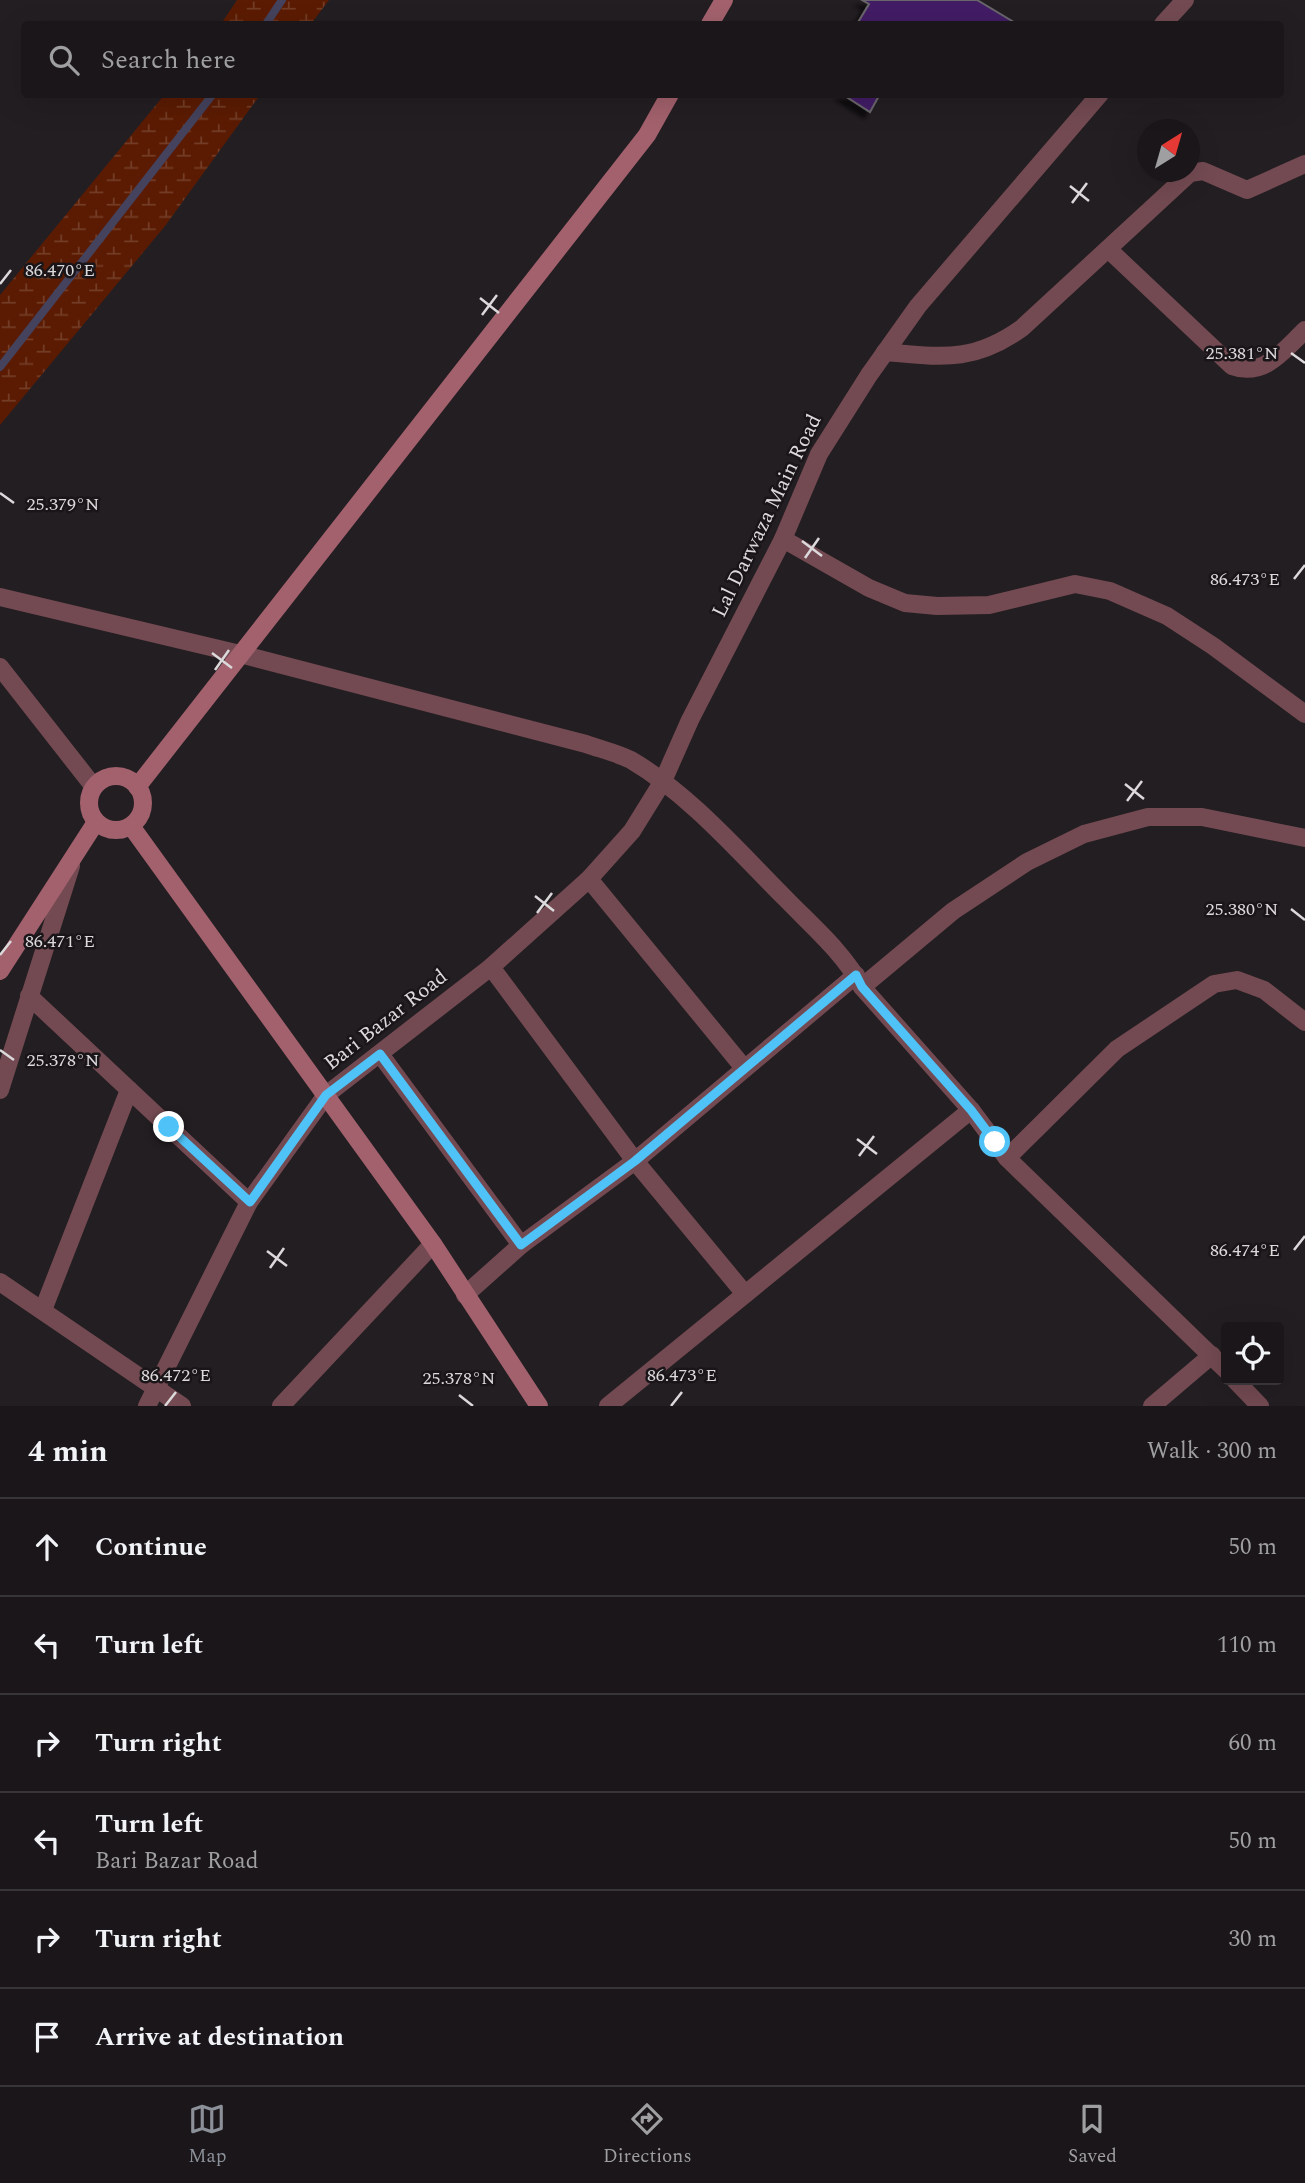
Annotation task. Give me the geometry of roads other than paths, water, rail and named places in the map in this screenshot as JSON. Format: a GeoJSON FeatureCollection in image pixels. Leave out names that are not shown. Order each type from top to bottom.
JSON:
{"type":"FeatureCollection","features":[{"type":"Feature","properties":{"kind":"main road"},"geometry":{"type":"LineString","coordinates":[[712,21],[724,0]]}},
{"type":"Feature","properties":{"kind":"main road"},"geometry":{"type":"LineString","coordinates":[[137,787],[647,135],[668,98]]}},
{"type":"Feature","properties":{"kind":"main road"},"geometry":{"type":"LineString","coordinates":[[111,777],[130,780],[137,787],[143,804],[141,813],[131,826],[112,830],[96,822],[89,805],[94,787],[111,777]]}},
{"type":"Feature","properties":{"kind":"main road"},"geometry":{"type":"LineString","coordinates":[[0,971],[96,822]]}},
{"type":"Feature","properties":{"kind":"main road"},"geometry":{"type":"LineString","coordinates":[[131,826],[433,1244],[539,1406]]}},
{"type":"Feature","properties":{"kind":"street"},"geometry":{"type":"LineString","coordinates":[[1166,21],[1185,0]]}},
{"type":"Feature","properties":{"kind":"street","name":"Lal Darwaza Main Road"},"geometry":{"type":"LineString","coordinates":[[663,781],[690,720],[783,539],[818,454],[918,306],[1097,98]]}},
{"type":"Feature","properties":{"kind":"street"},"geometry":{"type":"LineString","coordinates":[[885,352],[945,357],[983,351],[1022,328],[1190,173],[1203,171],[1247,190],[1305,164]]}},
{"type":"Feature","properties":{"kind":"street"},"geometry":{"type":"LineString","coordinates":[[1108,248],[1232,366],[1243,370],[1265,365],[1305,330]]}},
{"type":"Feature","properties":{"kind":"street"},"geometry":{"type":"LineString","coordinates":[[783,539],[869,588],[905,603],[937,606],[989,605],[1075,584],[1110,591],[1167,616],[1305,713]]}},
{"type":"Feature","properties":{"kind":"street"},"geometry":{"type":"LineString","coordinates":[[0,597],[240,654],[586,744],[628,759],[663,781],[714,826],[833,947],[859,981],[971,1110],[1007,1158],[1221,1365]]}},
{"type":"Feature","properties":{"kind":"street"},"geometry":{"type":"LineString","coordinates":[[0,667],[94,787]]}},
{"type":"Feature","properties":{"kind":"street","name":"Bari Bazar Road"},"geometry":{"type":"LineString","coordinates":[[147,1406],[250,1202],[326,1095],[491,967],[589,880],[632,831],[663,781]]}},
{"type":"Feature","properties":{"kind":"street"},"geometry":{"type":"LineString","coordinates":[[465,1295],[521,1245],[635,1161],[744,1068],[953,911],[1027,862],[1084,834],[1148,817],[1202,817],[1305,838]]}},
{"type":"Feature","properties":{"kind":"street"},"geometry":{"type":"LineString","coordinates":[[0,1090],[76,854]]}},
{"type":"Feature","properties":{"kind":"street"},"geometry":{"type":"LineString","coordinates":[[589,880],[744,1068]]}},
{"type":"Feature","properties":{"kind":"street"},"geometry":{"type":"LineString","coordinates":[[491,967],[635,1161],[745,1294]]}},
{"type":"Feature","properties":{"kind":"street"},"geometry":{"type":"LineString","coordinates":[[1007,1158],[1117,1049],[1214,984],[1237,980],[1264,990],[1305,1022]]}},
{"type":"Feature","properties":{"kind":"street"},"geometry":{"type":"LineString","coordinates":[[29,996],[250,1202]]}},
{"type":"Feature","properties":{"kind":"street"},"geometry":{"type":"LineString","coordinates":[[380,1054],[521,1245]]}},
{"type":"Feature","properties":{"kind":"street"},"geometry":{"type":"LineString","coordinates":[[43,1310],[129,1090]]}},
{"type":"Feature","properties":{"kind":"street"},"geometry":{"type":"LineString","coordinates":[[608,1406],[971,1110]]}},
{"type":"Feature","properties":{"kind":"street"},"geometry":{"type":"LineString","coordinates":[[281,1406],[433,1244]]}},
{"type":"Feature","properties":{"kind":"street"},"geometry":{"type":"LineString","coordinates":[[0,1282],[182,1406]]}},
{"type":"Feature","properties":{"kind":"street"},"geometry":{"type":"LineString","coordinates":[[1152,1406],[1212,1355]]}},
{"type":"Feature","properties":{"kind":"street"},"geometry":{"type":"LineString","coordinates":[[1240,1385],[1260,1406]]}},
{"type":"Feature","properties":{"kind":"waterway"},"geometry":{"type":"LineString","coordinates":[[268,21],[282,0]]}},
{"type":"Feature","properties":{"kind":"waterway"},"geometry":{"type":"LineString","coordinates":[[0,367],[210,98]]}}]}
